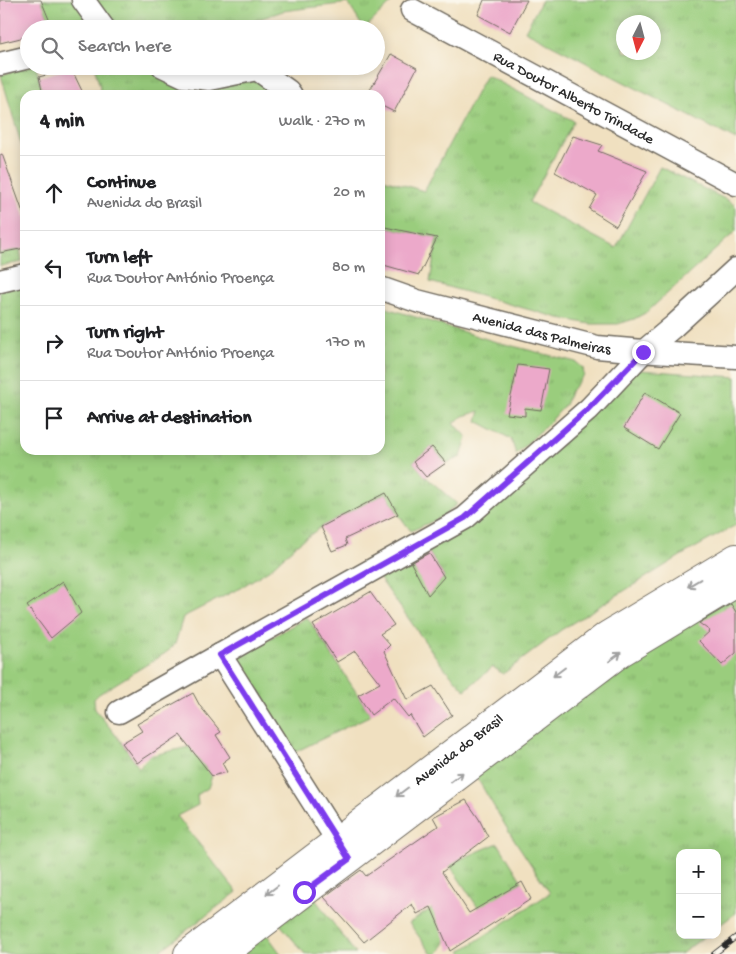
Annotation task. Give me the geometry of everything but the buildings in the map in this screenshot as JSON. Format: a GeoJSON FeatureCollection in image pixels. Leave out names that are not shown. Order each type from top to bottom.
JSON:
{"type":"FeatureCollection","features":[{"type":"Feature","properties":{"kind":"main road","name":"Avenida do Brasil"},"geometry":{"type":"LineString","coordinates":[[223,954],[343,849],[608,635],[736,558]]}},
{"type":"Feature","properties":{"kind":"main road","name":"Avenida do Brasil"},"geometry":{"type":"LineString","coordinates":[[188,954],[343,849],[620,653],[736,583]]}},
{"type":"Feature","properties":{"kind":"street"},"geometry":{"type":"LineString","coordinates":[[83,0],[97,20]]}},
{"type":"Feature","properties":{"kind":"street","name":"Rua Doutor Alberto Trindade"},"geometry":{"type":"LineString","coordinates":[[412,10],[736,184]]}},
{"type":"Feature","properties":{"kind":"street"},"geometry":{"type":"LineString","coordinates":[[0,64],[20,58]]}},
{"type":"Feature","properties":{"kind":"street"},"geometry":{"type":"LineString","coordinates":[[182,75],[209,79],[228,75]]}},
{"type":"Feature","properties":{"kind":"street"},"geometry":{"type":"LineString","coordinates":[[265,75],[287,90]]}},
{"type":"Feature","properties":{"kind":"street"},"geometry":{"type":"LineString","coordinates":[[119,712],[465,518],[588,409],[643,352],[736,268]]}},
{"type":"Feature","properties":{"kind":"street"},"geometry":{"type":"LineString","coordinates":[[0,281],[20,276]]}},
{"type":"Feature","properties":{"kind":"street","name":"Avenida das Palmeiras"},"geometry":{"type":"LineString","coordinates":[[385,290],[417,301],[597,347],[643,352],[736,356]]}},
{"type":"Feature","properties":{"kind":"street"},"geometry":{"type":"LineString","coordinates":[[220,655],[343,849]]}},
{"type":"Feature","properties":{"kind":"green space"},"geometry":{"type":"Polygon","coordinates":[[[41,0],[394,0],[373,20],[358,20],[348,3],[283,11],[257,20],[108,20],[104,17],[91,20],[49,20],[41,0]]]}},
{"type":"Feature","properties":{"kind":"green space"},"geometry":{"type":"Polygon","coordinates":[[[542,0],[736,0],[736,140],[525,31],[542,0]]]}},
{"type":"Feature","properties":{"kind":"green space"},"geometry":{"type":"Polygon","coordinates":[[[20,69],[20,75],[38,75],[42,90],[20,90],[20,140],[1,75],[20,69]]]}},
{"type":"Feature","properties":{"kind":"green space"},"geometry":{"type":"Polygon","coordinates":[[[97,75],[169,75],[201,89],[254,76],[264,82],[269,90],[100,90],[97,75]]]}},
{"type":"Feature","properties":{"kind":"green space"},"geometry":{"type":"Polygon","coordinates":[[[486,75],[574,121],[529,202],[616,248],[660,167],[731,202],[736,207],[736,231],[647,312],[618,324],[590,324],[559,318],[430,282],[437,238],[385,227],[385,179],[424,191],[486,75]]]}},
{"type":"Feature","properties":{"kind":"green space"},"geometry":{"type":"Polygon","coordinates":[[[20,249],[20,262],[0,266],[0,253],[20,249]]]}},
{"type":"Feature","properties":{"kind":"green space"},"geometry":{"type":"Polygon","coordinates":[[[20,285],[20,455],[385,455],[385,308],[493,341],[576,362],[583,368],[584,375],[570,392],[565,405],[516,454],[511,439],[477,421],[480,411],[463,416],[454,423],[467,437],[461,457],[446,463],[432,447],[413,462],[426,477],[457,504],[442,517],[411,531],[398,514],[386,493],[321,527],[296,545],[270,569],[240,588],[183,617],[175,644],[167,652],[94,699],[95,709],[139,768],[149,756],[193,746],[196,755],[212,776],[208,788],[197,795],[198,805],[177,816],[237,892],[156,954],[0,954],[0,290],[20,285]]]}},
{"type":"Feature","properties":{"kind":"green space"},"geometry":{"type":"Polygon","coordinates":[[[627,369],[736,377],[736,525],[682,555],[561,630],[503,674],[493,667],[465,690],[441,664],[378,576],[407,556],[429,594],[444,577],[425,546],[627,369]]]}},
{"type":"Feature","properties":{"kind":"green space"},"geometry":{"type":"Polygon","coordinates":[[[736,595],[736,913],[721,924],[721,849],[676,849],[676,939],[701,939],[681,954],[464,954],[461,951],[550,893],[508,830],[474,773],[608,671],[736,595]]]}},
{"type":"Feature","properties":{"kind":"green space"},"geometry":{"type":"Polygon","coordinates":[[[307,617],[371,715],[293,753],[233,660],[307,617]]]}},
{"type":"Feature","properties":{"kind":"green space"},"geometry":{"type":"Polygon","coordinates":[[[498,843],[522,882],[479,909],[443,855],[449,852],[456,861],[498,843]]]}},
{"type":"Feature","properties":{"kind":"green space"},"geometry":{"type":"Polygon","coordinates":[[[456,893],[445,942],[437,954],[432,954],[409,923],[456,893]]]}},
{"type":"Feature","properties":{"kind":"green space"},"geometry":{"type":"Polygon","coordinates":[[[312,895],[356,954],[305,954],[279,923],[312,895]]]}},
{"type":"Feature","properties":{"kind":"green space"},"geometry":{"type":"Polygon","coordinates":[[[265,932],[281,954],[237,954],[265,932]]]}},
{"type":"Feature","properties":{"kind":"railway"},"geometry":{"type":"LineString","coordinates":[[714,954],[736,937]]}},
{"type":"Feature","properties":{"kind":"route"},"geometry":{"type":"LineString","coordinates":[[304,892],[349,859],[220,655],[465,518],[588,409],[643,352]]}}]}
